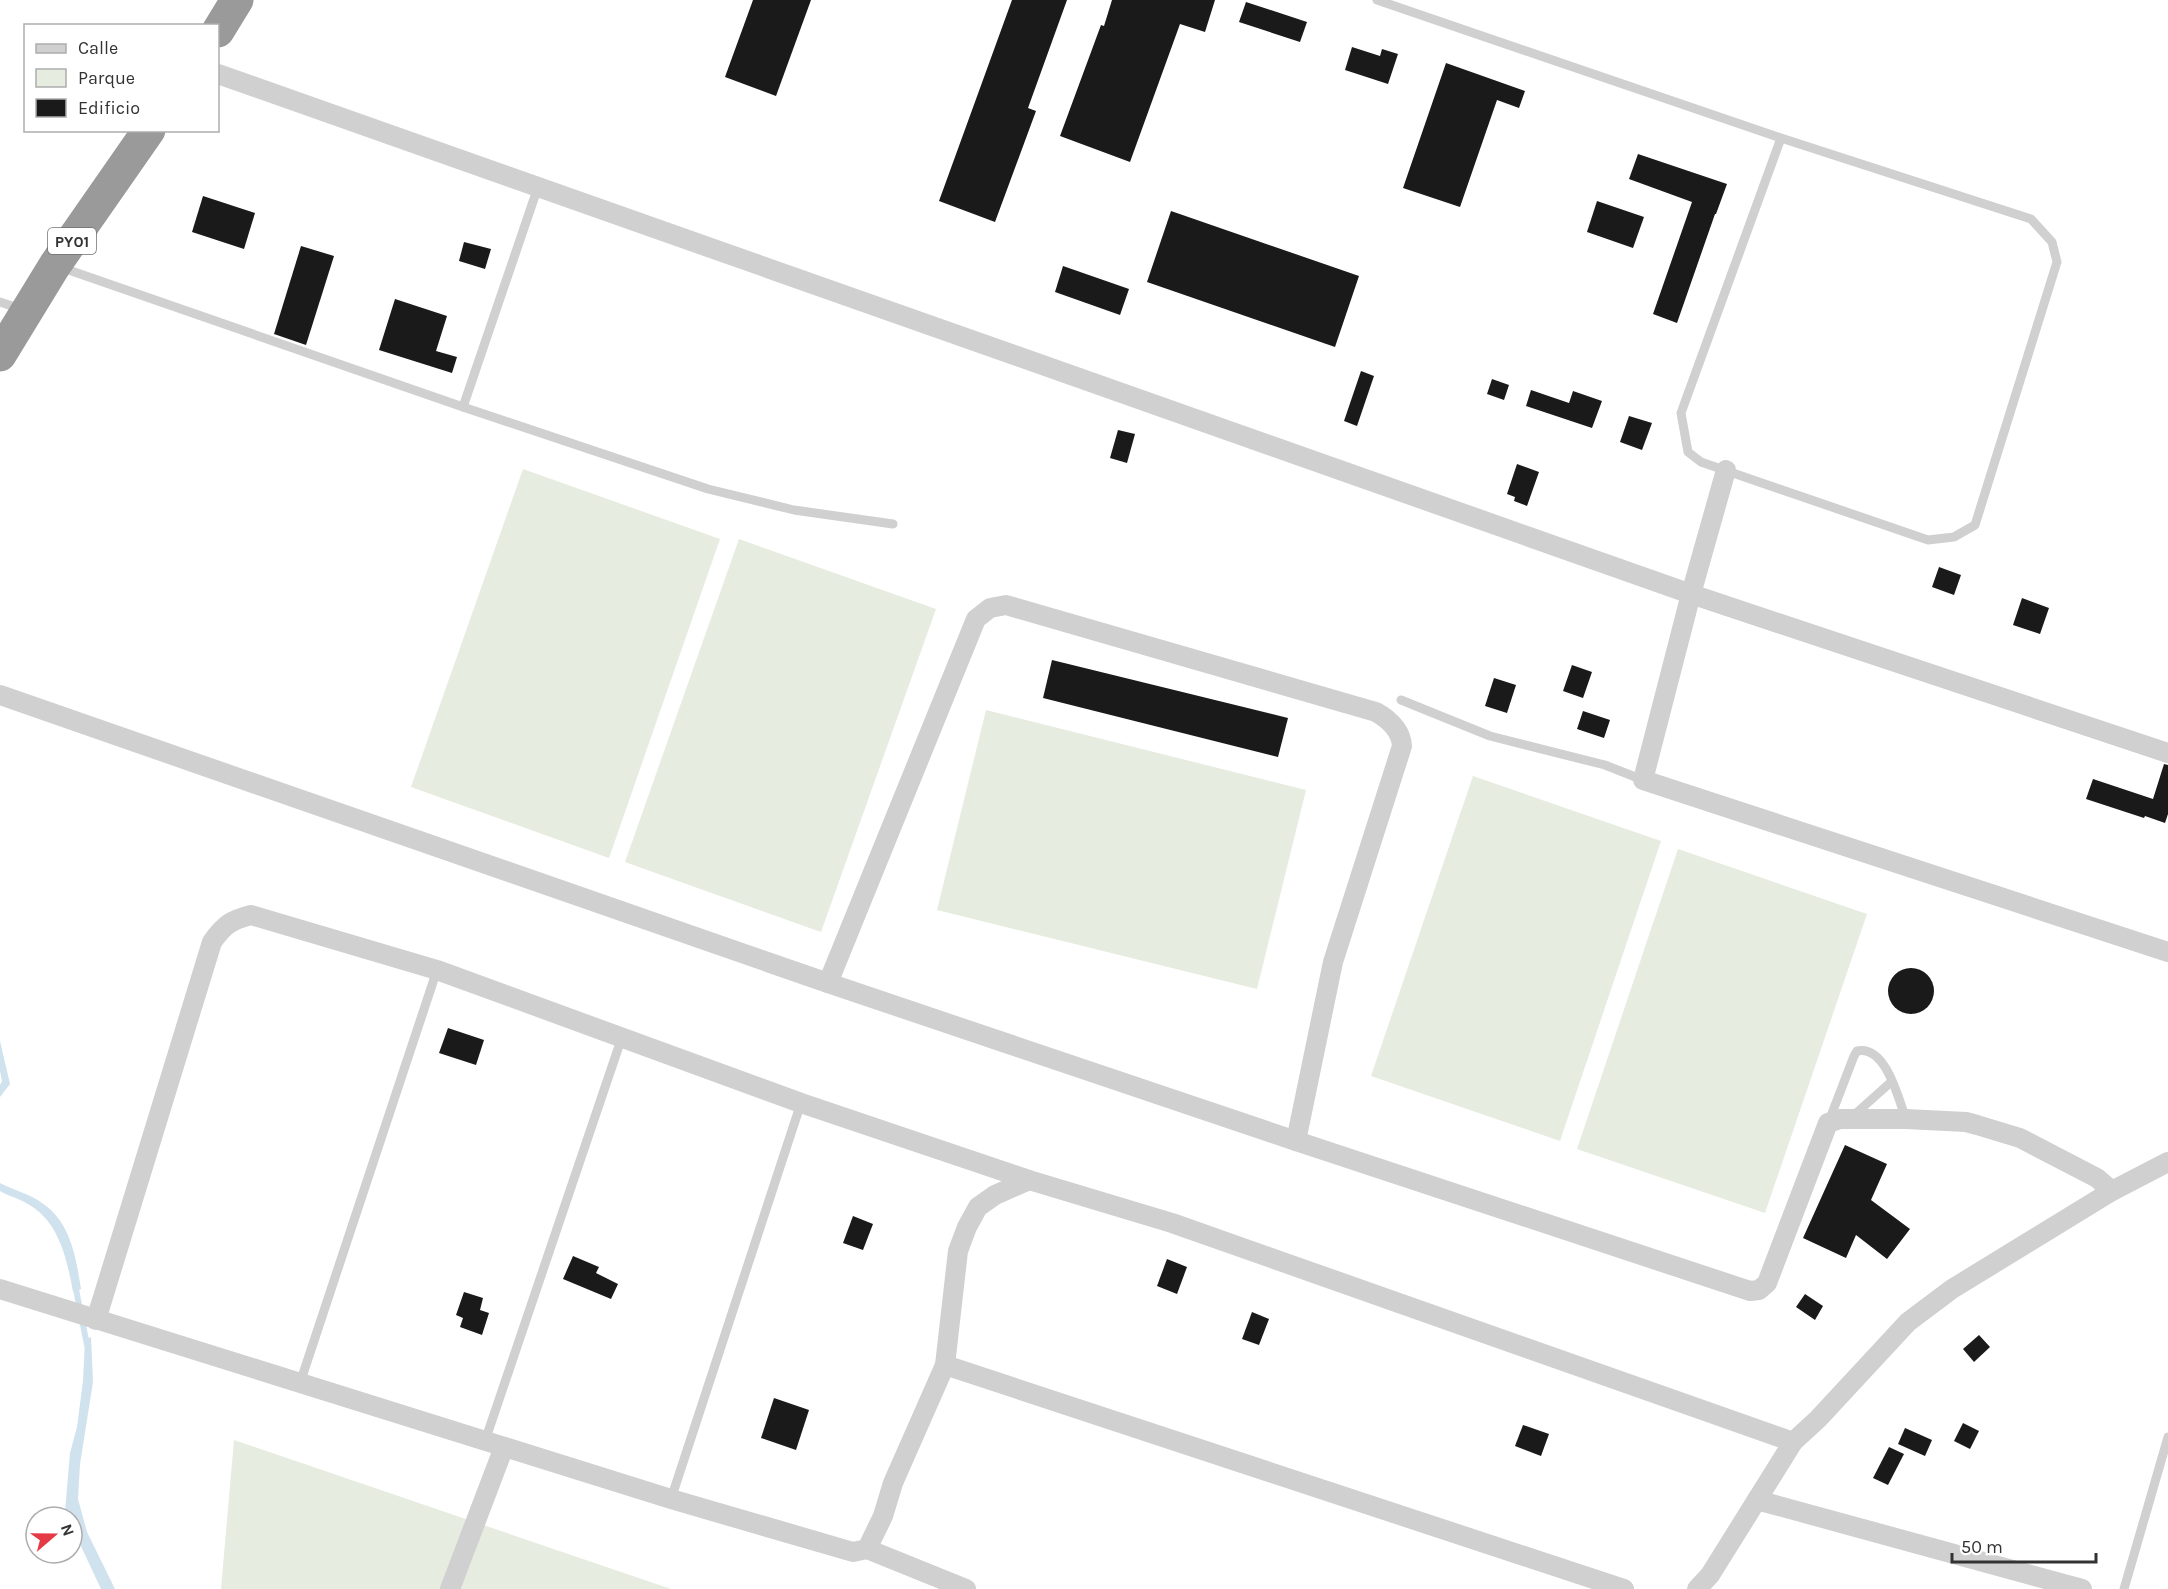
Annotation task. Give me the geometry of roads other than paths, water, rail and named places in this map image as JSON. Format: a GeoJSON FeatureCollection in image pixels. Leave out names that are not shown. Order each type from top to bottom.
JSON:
{"type":"FeatureCollection","features":[{"type":"Feature","properties":{"kind":"highway"},"geometry":{"type":"LineString","coordinates":[[219,29],[237,0]]}},
{"type":"Feature","properties":{"kind":"highway","name":"PY01"},"geometry":{"type":"LineString","coordinates":[[7,328],[55,265],[148,132]]}},
{"type":"Feature","properties":{"kind":"street"},"geometry":{"type":"LineString","coordinates":[[219,74],[1691,594],[2168,753]]}},
{"type":"Feature","properties":{"kind":"street"},"geometry":{"type":"LineString","coordinates":[[1726,470],[1643,780],[2168,952]]}},
{"type":"Feature","properties":{"kind":"street"},"geometry":{"type":"LineString","coordinates":[[828,983],[976,619],[990,608],[1006,604],[1376,712],[1386,718],[1401,735],[1401,746],[1333,962],[1308,1093],[1296,1142]]}},
{"type":"Feature","properties":{"kind":"street"},"geometry":{"type":"LineString","coordinates":[[0,695],[828,983],[1296,1142],[1750,1291],[1759,1290],[1767,1282],[1828,1123],[1849,1119],[1966,1122],[2020,1138],[2097,1178],[2112,1191]]}},
{"type":"Feature","properties":{"kind":"street"},"geometry":{"type":"LineString","coordinates":[[86,1316],[212,942],[221,928],[236,919],[251,915],[437,970],[801,1103],[1029,1180],[1172,1224],[1793,1442]]}},
{"type":"Feature","properties":{"kind":"street"},"geometry":{"type":"LineString","coordinates":[[1697,1589],[1710,1575],[1793,1442],[1818,1419],[1908,1322],[1952,1289],[2112,1191],[2168,1162]]}},
{"type":"Feature","properties":{"kind":"street"},"geometry":{"type":"LineString","coordinates":[[867,1549],[882,1516],[893,1483],[945,1365],[958,1251],[967,1227],[978,1207],[994,1195],[1029,1180]]}},
{"type":"Feature","properties":{"kind":"street"},"geometry":{"type":"LineString","coordinates":[[0,1289],[671,1499],[853,1552],[867,1549],[966,1589]]}},
{"type":"Feature","properties":{"kind":"street"},"geometry":{"type":"LineString","coordinates":[[945,1365],[1624,1589]]}},
{"type":"Feature","properties":{"kind":"street"},"geometry":{"type":"LineString","coordinates":[[450,1589],[504,1447]]}},
{"type":"Feature","properties":{"kind":"street"},"geometry":{"type":"LineString","coordinates":[[1757,1500],[2082,1589]]}},
{"type":"Feature","properties":{"kind":"lane"},"geometry":{"type":"LineString","coordinates":[[1377,0],[1781,138],[2031,219],[2052,242],[2057,262],[1975,525],[1954,537],[1928,540],[1701,462],[1688,452],[1681,413],[1781,138]]}},
{"type":"Feature","properties":{"kind":"lane"},"geometry":{"type":"LineString","coordinates":[[463,407],[538,187]]}},
{"type":"Feature","properties":{"kind":"lane"},"geometry":{"type":"LineString","coordinates":[[55,265],[463,407],[708,489],[794,510],[893,524]]}},
{"type":"Feature","properties":{"kind":"lane"},"geometry":{"type":"LineString","coordinates":[[1401,700],[1490,736],[1605,765],[1643,780]]}},
{"type":"Feature","properties":{"kind":"lane"},"geometry":{"type":"LineString","coordinates":[[300,1383],[437,970]]}},
{"type":"Feature","properties":{"kind":"lane"},"geometry":{"type":"LineString","coordinates":[[485,1441],[622,1037]]}},
{"type":"Feature","properties":{"kind":"lane"},"geometry":{"type":"LineString","coordinates":[[1828,1123],[1857,1051],[1868,1051],[1881,1061],[1906,1119]]}},
{"type":"Feature","properties":{"kind":"lane"},"geometry":{"type":"LineString","coordinates":[[1849,1119],[1892,1082]]}},
{"type":"Feature","properties":{"kind":"lane"},"geometry":{"type":"LineString","coordinates":[[671,1499],[801,1103]]}},
{"type":"Feature","properties":{"kind":"lane"},"geometry":{"type":"LineString","coordinates":[[2124,1589],[2168,1437]]}},
{"type":"Feature","properties":{"kind":"water"},"geometry":{"type":"Polygon","coordinates":[[[0,1041],[10,1084],[0,1097],[2,1081],[0,1041]]]}},
{"type":"Feature","properties":{"kind":"water"},"geometry":{"type":"Polygon","coordinates":[[[0,1183],[37,1200],[60,1220],[66,1230],[77,1265],[81,1289],[73,1292],[60,1242],[46,1219],[26,1203],[0,1191],[0,1183]]]}},
{"type":"Feature","properties":{"kind":"water"},"geometry":{"type":"Polygon","coordinates":[[[91,1337],[93,1382],[80,1464],[80,1505],[66,1505],[70,1453],[77,1427],[83,1381],[85,1340],[91,1337]]]}},
{"type":"Feature","properties":{"kind":"water"},"geometry":{"type":"Polygon","coordinates":[[[84,1521],[87,1532],[115,1589],[101,1589],[84,1553],[84,1521]]]}},
{"type":"Feature","properties":{"kind":"waterway"},"geometry":{"type":"LineString","coordinates":[[75,1284],[80,1310]]}},
{"type":"Feature","properties":{"kind":"waterway"},"geometry":{"type":"LineString","coordinates":[[82,1320],[87,1345]]}}]}
